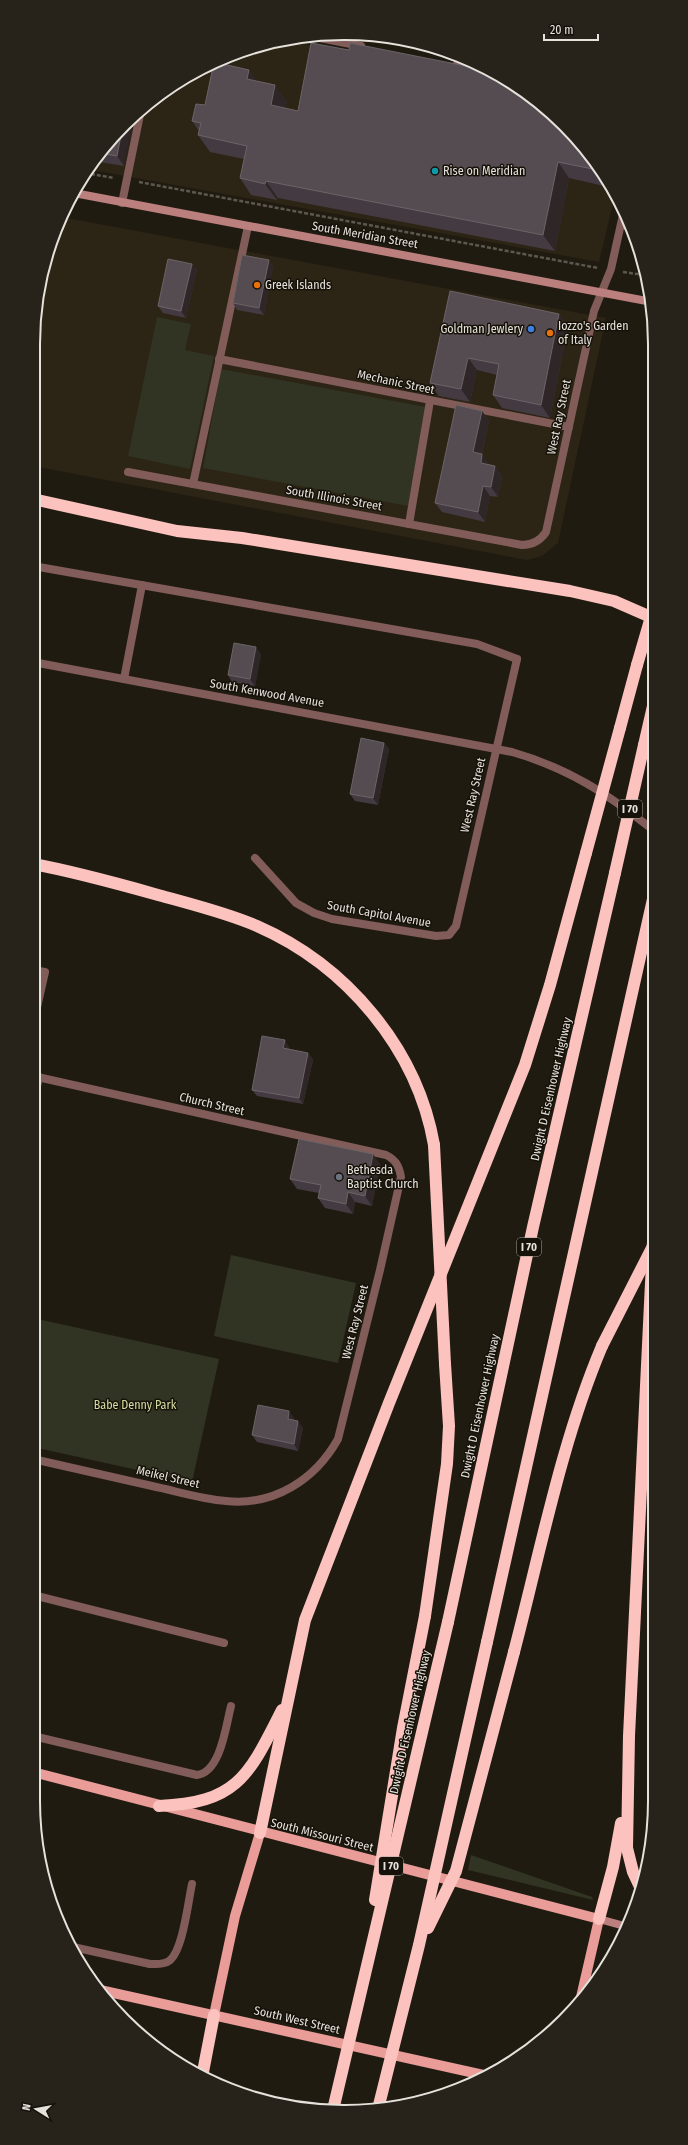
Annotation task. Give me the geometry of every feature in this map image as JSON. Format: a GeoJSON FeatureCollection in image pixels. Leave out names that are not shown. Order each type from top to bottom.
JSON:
{"type":"FeatureCollection","features":[{"type":"Feature","properties":{"kind":"highway"},"geometry":{"type":"LineString","coordinates":[[40,501],[177,530],[242,538],[575,592],[619,603],[648,616]]}},
{"type":"Feature","properties":{"kind":"highway"},"geometry":{"type":"LineString","coordinates":[[260,1833],[305,1620],[525,1065],[548,991],[648,627]]}},
{"type":"Feature","properties":{"kind":"highway","name":"Dwight D Eisenhower Highway"},"geometry":{"type":"LineString","coordinates":[[334,2105],[448,1622],[533,1227],[648,728]]}},
{"type":"Feature","properties":{"kind":"highway"},"geometry":{"type":"LineString","coordinates":[[40,866],[101,879],[227,915],[272,933],[315,959],[341,980],[364,1003],[394,1043],[422,1099],[434,1145],[449,1426],[447,1464],[425,1616],[403,1728],[357,2010]]}},
{"type":"Feature","properties":{"kind":"highway"},"geometry":{"type":"LineString","coordinates":[[380,2102],[420,1945],[648,921]]}},
{"type":"Feature","properties":{"kind":"highway"},"geometry":{"type":"LineString","coordinates":[[420,1945],[456,1871],[574,1420],[602,1346],[648,1256]]}},
{"type":"Feature","properties":{"kind":"highway"},"geometry":{"type":"LineString","coordinates":[[637,1882],[632,1872],[627,1848],[628,1779],[648,1349]]}},
{"type":"Feature","properties":{"kind":"highway"},"geometry":{"type":"LineString","coordinates":[[159,1806],[185,1805],[212,1798],[239,1782],[253,1766],[290,1693]]}},
{"type":"Feature","properties":{"kind":"highway"},"geometry":{"type":"LineString","coordinates":[[599,1919],[613,1867],[628,1779]]}},
{"type":"Feature","properties":{"kind":"highway"},"geometry":{"type":"LineString","coordinates":[[203,2070],[214,2015]]}},
{"type":"Feature","properties":{"kind":"main road","name":"South Meridian Street"},"geometry":{"type":"LineString","coordinates":[[80,194],[644,301]]}},
{"type":"Feature","properties":{"kind":"main road","name":"South Missouri Street"},"geometry":{"type":"LineString","coordinates":[[40,1774],[260,1833],[621,1925]]}},
{"type":"Feature","properties":{"kind":"main road"},"geometry":{"type":"LineString","coordinates":[[214,2015],[235,1916],[260,1833]]}},
{"type":"Feature","properties":{"kind":"main road"},"geometry":{"type":"LineString","coordinates":[[583,1989],[599,1919]]}},
{"type":"Feature","properties":{"kind":"main road","name":"South West Street"},"geometry":{"type":"LineString","coordinates":[[108,1992],[478,2074]]}},
{"type":"Feature","properties":{"kind":"street"},"geometry":{"type":"LineString","coordinates":[[331,41],[368,48]]}},
{"type":"Feature","properties":{"kind":"street"},"geometry":{"type":"LineString","coordinates":[[446,62],[465,65]]}},
{"type":"Feature","properties":{"kind":"street"},"geometry":{"type":"LineString","coordinates":[[122,203],[139,120]]}},
{"type":"Feature","properties":{"kind":"street","name":"West Ray Street"},"geometry":{"type":"LineString","coordinates":[[536,543],[546,532],[594,311],[600,292],[611,270],[622,221]]}},
{"type":"Feature","properties":{"kind":"street"},"geometry":{"type":"LineString","coordinates":[[193,484],[248,226]]}},
{"type":"Feature","properties":{"kind":"street","name":"Mechanic Street"},"geometry":{"type":"LineString","coordinates":[[219,359],[569,427]]}},
{"type":"Feature","properties":{"kind":"street"},"geometry":{"type":"LineString","coordinates":[[409,524],[430,401]]}},
{"type":"Feature","properties":{"kind":"street","name":"South Illinois Street"},"geometry":{"type":"LineString","coordinates":[[128,472],[522,545],[536,543]]}},
{"type":"Feature","properties":{"kind":"street"},"geometry":{"type":"LineString","coordinates":[[40,567],[142,585],[124,679]]}},
{"type":"Feature","properties":{"kind":"street","name":"West Ray Street"},"geometry":{"type":"LineString","coordinates":[[142,585],[477,644],[517,658],[456,926],[449,935]]}},
{"type":"Feature","properties":{"kind":"street","name":"South Kenwood Avenue"},"geometry":{"type":"LineString","coordinates":[[40,663],[496,748]]}},
{"type":"Feature","properties":{"kind":"street"},"geometry":{"type":"LineString","coordinates":[[496,748],[524,755],[572,774],[587,782],[648,826]]}},
{"type":"Feature","properties":{"kind":"street","name":"South Capitol Avenue"},"geometry":{"type":"LineString","coordinates":[[255,858],[296,903],[314,913],[332,919],[436,936],[449,935]]}},
{"type":"Feature","properties":{"kind":"street"},"geometry":{"type":"LineString","coordinates":[[40,971],[45,972],[40,994]]}},
{"type":"Feature","properties":{"kind":"street","name":"Church Street"},"geometry":{"type":"LineString","coordinates":[[40,1077],[386,1155]]}},
{"type":"Feature","properties":{"kind":"street","name":"West Ray Street"},"geometry":{"type":"LineString","coordinates":[[297,1484],[305,1479],[329,1454],[338,1439],[346,1414],[401,1176],[395,1160],[386,1155]]}},
{"type":"Feature","properties":{"kind":"street","name":"Meikel Street"},"geometry":{"type":"LineString","coordinates":[[40,1461],[226,1502],[260,1500],[297,1484]]}},
{"type":"Feature","properties":{"kind":"street"},"geometry":{"type":"LineString","coordinates":[[40,1597],[224,1643]]}},
{"type":"Feature","properties":{"kind":"street"},"geometry":{"type":"LineString","coordinates":[[40,1738],[201,1774],[207,1770],[219,1754],[231,1706]]}},
{"type":"Feature","properties":{"kind":"street"},"geometry":{"type":"LineString","coordinates":[[78,1948],[150,1964],[163,1964],[169,1961],[175,1955],[179,1945],[192,1884]]}},
{"type":"Feature","properties":{"kind":"path"},"geometry":{"type":"LineString","coordinates":[[92,174],[598,268]]}},
{"type":"Feature","properties":{"kind":"path"},"geometry":{"type":"LineString","coordinates":[[621,271],[640,274]]}},
{"type":"Feature","properties":{"kind":"shaded area"},"geometry":{"type":"Polygon","coordinates":[[[300,44],[492,79],[513,91],[544,115],[573,144],[597,175],[613,203],[599,262],[94,170],[129,129],[144,115],[175,91],[210,71],[246,56],[265,50],[300,44]]]}},
{"type":"Feature","properties":{"kind":"shaded area"},"geometry":{"type":"Polygon","coordinates":[[[67,218],[606,318],[558,543],[542,556],[527,560],[40,467],[40,344],[43,304],[50,265],[67,218]]]}},
{"type":"Feature","properties":{"kind":"green space"},"geometry":{"type":"Polygon","coordinates":[[[157,317],[191,324],[185,350],[214,356],[190,469],[128,456],[157,317]]]}},
{"type":"Feature","properties":{"kind":"green space"},"geometry":{"type":"Polygon","coordinates":[[[221,369],[426,407],[408,506],[203,468],[221,369]]]}},
{"type":"Feature","properties":{"kind":"green space"},"geometry":{"type":"Polygon","coordinates":[[[231,1255],[356,1283],[338,1363],[214,1336],[231,1255]]]}},
{"type":"Feature","properties":{"kind":"green space","name":"Babe Denny Park"},"geometry":{"type":"Polygon","coordinates":[[[40,1320],[219,1359],[192,1482],[40,1449],[40,1320]]]}},
{"type":"Feature","properties":{"kind":"green space"},"geometry":{"type":"Polygon","coordinates":[[[471,1855],[592,1897],[593,1900],[468,1870],[471,1855]]]}},
{"type":"Feature","properties":{"kind":"building","name":"Rise on Meridian"},"geometry":{"type":"Polygon","coordinates":[[[311,43],[349,50],[350,43],[467,66],[478,71],[513,91],[544,115],[573,144],[592,169],[558,162],[543,235],[266,181],[265,184],[240,178],[247,146],[198,135],[201,123],[192,121],[196,104],[205,105],[212,70],[225,64],[249,70],[247,79],[275,85],[271,105],[298,111],[311,43]]]}},
{"type":"Feature","properties":{"kind":"building"},"geometry":{"type":"Polygon","coordinates":[[[120,138],[117,156],[107,154],[120,138]]]}},
{"type":"Feature","properties":{"kind":"building"},"geometry":{"type":"Polygon","coordinates":[[[242,255],[269,260],[259,308],[233,303],[242,255]]]}},
{"type":"Feature","properties":{"kind":"building"},"geometry":{"type":"Polygon","coordinates":[[[168,259],[192,264],[181,311],[158,306],[168,259]]]}},
{"type":"Feature","properties":{"kind":"building"},"geometry":{"type":"Polygon","coordinates":[[[450,291],[559,314],[541,405],[493,395],[499,364],[468,358],[461,389],[430,383],[450,291]]]}},
{"type":"Feature","properties":{"kind":"building"},"geometry":{"type":"Polygon","coordinates":[[[456,405],[482,411],[473,452],[482,454],[481,463],[495,466],[491,487],[483,486],[478,512],[435,503],[456,405]]]}},
{"type":"Feature","properties":{"kind":"building"},"geometry":{"type":"Polygon","coordinates":[[[234,643],[256,647],[250,679],[228,675],[234,643]]]}},
{"type":"Feature","properties":{"kind":"building"},"geometry":{"type":"Polygon","coordinates":[[[361,738],[384,743],[373,798],[350,794],[361,738]]]}},
{"type":"Feature","properties":{"kind":"building"},"geometry":{"type":"Polygon","coordinates":[[[262,1036],[285,1040],[283,1048],[308,1053],[299,1098],[252,1090],[262,1036]]]}},
{"type":"Feature","properties":{"kind":"building","name":"Bethesda Baptist Church"},"geometry":{"type":"Polygon","coordinates":[[[299,1139],[373,1154],[365,1196],[348,1192],[346,1204],[318,1198],[321,1185],[290,1179],[299,1139]]]}},
{"type":"Feature","properties":{"kind":"building"},"geometry":{"type":"Polygon","coordinates":[[[258,1405],[289,1411],[288,1419],[298,1421],[294,1444],[252,1435],[258,1405]]]}},
{"type":"Feature","properties":{"kind":"place","name":"Rise on Meridian"},"geometry":{"type":"Point","coordinates":[435,171]}},
{"type":"Feature","properties":{"kind":"place","name":"Greek Islands"},"geometry":{"type":"Point","coordinates":[257,285]}},
{"type":"Feature","properties":{"kind":"place","name":"Goldman Jewlery"},"geometry":{"type":"Point","coordinates":[531,329]}},
{"type":"Feature","properties":{"kind":"place","name":"Iozzo's Garden of Italy"},"geometry":{"type":"Point","coordinates":[550,333]}},
{"type":"Feature","properties":{"kind":"place","name":"Bethesda Baptist Church"},"geometry":{"type":"Point","coordinates":[339,1177]}}]}
